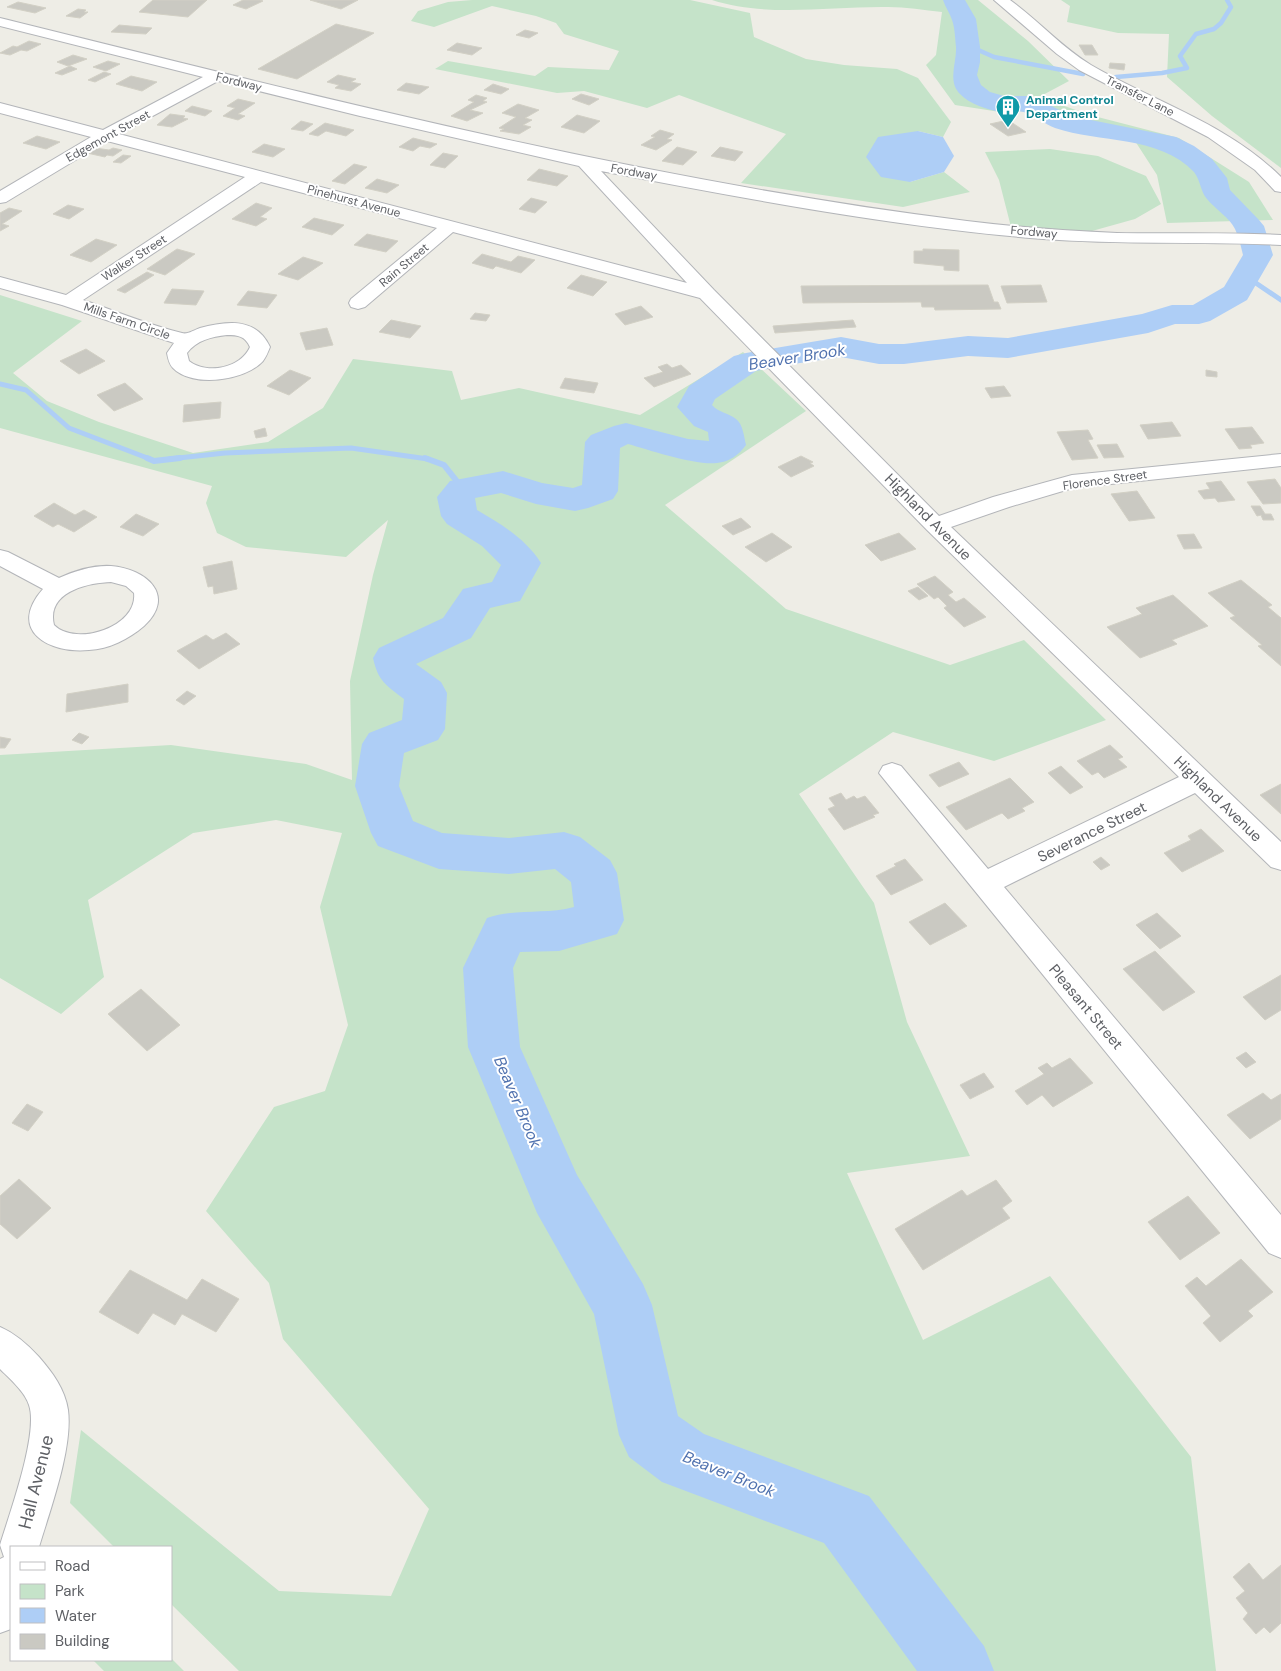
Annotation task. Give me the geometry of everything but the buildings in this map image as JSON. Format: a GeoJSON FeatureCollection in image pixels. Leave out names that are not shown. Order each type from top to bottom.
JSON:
{"type":"FeatureCollection","features":[{"type":"Feature","properties":{"kind":"street","name":"Transfer Lane"},"geometry":{"type":"LineString","coordinates":[[1001,0],[1016,10],[1049,42],[1083,66],[1232,146],[1266,171],[1281,187]]}},
{"type":"Feature","properties":{"kind":"street","name":"Fordway"},"geometry":{"type":"LineString","coordinates":[[0,22],[379,117],[585,163],[806,202],[965,226],[1038,234],[1274,240]]}},
{"type":"Feature","properties":{"kind":"street","name":"Edgemont Street"},"geometry":{"type":"LineString","coordinates":[[0,198],[106,136],[217,76]]}},
{"type":"Feature","properties":{"kind":"street","name":"Pinehurst Avenue"},"geometry":{"type":"LineString","coordinates":[[0,108],[707,294]]}},
{"type":"Feature","properties":{"kind":"street","name":"Highland Avenue"},"geometry":{"type":"LineString","coordinates":[[585,163],[707,294],[935,525],[1281,859]]}},
{"type":"Feature","properties":{"kind":"street","name":"Walker Street"},"geometry":{"type":"LineString","coordinates":[[69,301],[258,176]]}},
{"type":"Feature","properties":{"kind":"street","name":"Rain Street"},"geometry":{"type":"LineString","coordinates":[[358,303],[450,226]]}},
{"type":"Feature","properties":{"kind":"street"},"geometry":{"type":"LineString","coordinates":[[0,282],[69,301]]}},
{"type":"Feature","properties":{"kind":"street","name":"Mills Farm Circle"},"geometry":{"type":"LineString","coordinates":[[69,301],[186,341]]}},
{"type":"Feature","properties":{"kind":"street","name":"Florence Street"},"geometry":{"type":"LineString","coordinates":[[935,525],[1001,502],[1072,482],[1281,460]]}},
{"type":"Feature","properties":{"kind":"street"},"geometry":{"type":"LineString","coordinates":[[0,558],[60,588]]}},
{"type":"Feature","properties":{"kind":"street","name":"Pleasant Street"},"geometry":{"type":"LineString","coordinates":[[892,773],[1281,1241]]}},
{"type":"Feature","properties":{"kind":"street","name":"Severance Street"},"geometry":{"type":"LineString","coordinates":[[984,884],[1199,779]]}},
{"type":"Feature","properties":{"kind":"street","name":"Hall Avenue"},"geometry":{"type":"LineString","coordinates":[[0,1345],[20,1363],[46,1398],[50,1426],[35,1493],[19,1546]]}},
{"type":"Feature","properties":{"kind":"street"},"geometry":{"type":"LineString","coordinates":[[0,1613],[10,1578]]}},
{"type":"Feature","properties":{"kind":"green space"},"geometry":{"type":"Polygon","coordinates":[[[472,0],[690,0],[750,13],[754,37],[806,59],[844,65],[897,69],[918,78],[951,122],[943,137],[918,131],[910,182],[944,172],[970,192],[903,207],[741,183],[786,134],[679,95],[647,108],[584,91],[557,93],[435,69],[448,61],[535,76],[548,67],[609,70],[619,51],[564,34],[556,23],[536,16],[492,6],[434,27],[411,21],[418,11],[448,2],[472,0]]]}},
{"type":"Feature","properties":{"kind":"green space"},"geometry":{"type":"Polygon","coordinates":[[[712,0],[978,0],[1028,41],[1069,81],[1039,97],[1090,115],[1179,138],[1249,182],[1273,220],[1167,223],[1157,175],[1135,141],[1004,107],[1000,112],[955,105],[926,65],[936,55],[942,12],[888,7],[799,10],[755,9],[712,0]]]}},
{"type":"Feature","properties":{"kind":"green space"},"geometry":{"type":"Polygon","coordinates":[[[1061,0],[1281,0],[1281,168],[1212,116],[1167,77],[1169,34],[1118,33],[1067,22],[1070,6],[1061,0]]]}},
{"type":"Feature","properties":{"kind":"green space"},"geometry":{"type":"Polygon","coordinates":[[[1050,149],[1098,156],[1146,176],[1161,204],[1135,219],[1092,231],[1011,227],[999,180],[985,152],[1050,149]]]}},
{"type":"Feature","properties":{"kind":"green space"},"geometry":{"type":"Polygon","coordinates":[[[0,295],[82,321],[13,373],[47,401],[99,422],[193,453],[268,442],[323,408],[353,359],[452,371],[461,400],[519,388],[640,415],[743,352],[806,411],[665,505],[786,609],[950,665],[1024,640],[1106,720],[994,761],[893,732],[799,794],[874,903],[907,1022],[970,1156],[847,1173],[923,1340],[1050,1276],[1191,1457],[1216,1671],[239,1671],[172,1605],[172,1546],[113,1546],[70,1503],[81,1430],[279,1591],[391,1596],[429,1509],[283,1339],[269,1283],[206,1211],[274,1107],[325,1091],[348,1025],[320,907],[342,833],[276,820],[193,833],[88,900],[104,977],[61,1014],[0,978],[0,755],[171,745],[306,764],[352,780],[350,681],[373,575],[388,520],[346,557],[246,547],[217,533],[206,503],[212,486],[0,428],[0,295]]]}},
{"type":"Feature","properties":{"kind":"green space"},"geometry":{"type":"Polygon","coordinates":[[[172,1659],[184,1671],[104,1671],[94,1661],[172,1661],[172,1659]]]}},
{"type":"Feature","properties":{"kind":"water"},"geometry":{"type":"Polygon","coordinates":[[[918,131],[943,137],[954,156],[944,172],[910,182],[881,177],[866,157],[878,137],[918,131]]]}},
{"type":"Feature","properties":{"kind":"waterway","name":"Beaver Brook"},"geometry":{"type":"LineString","coordinates":[[954,0],[957,9],[964,19],[968,47],[968,62],[965,75],[969,89],[981,97],[1002,104],[1029,104],[1063,122],[1166,143],[1184,152],[1202,165],[1213,178],[1216,192],[1249,226],[1258,255],[1236,293],[1199,314],[1172,315],[1148,323],[1008,348],[968,346],[904,354],[879,354],[841,347],[746,363],[701,393],[694,407],[706,419],[724,426],[728,445],[715,453],[687,449],[626,433],[603,442],[600,491],[575,500],[536,493],[503,482],[463,489],[455,497],[460,516],[495,537],[522,563],[506,592],[477,598],[457,628],[394,658],[397,672],[426,693],[423,729],[384,744],[377,786],[394,833],[439,851],[509,856],[564,850],[593,873],[600,920],[559,931],[504,932],[488,968],[494,1047],[557,1194],[622,1305],[651,1435],[685,1459],[846,1519],[959,1671]]}},
{"type":"Feature","properties":{"kind":"waterway"},"geometry":{"type":"LineString","coordinates":[[1116,77],[1162,73],[1187,68],[1180,56],[1196,34],[1214,29],[1221,23],[1231,7],[1227,0]]}},
{"type":"Feature","properties":{"kind":"waterway"},"geometry":{"type":"LineString","coordinates":[[967,45],[994,57],[1083,74]]}},
{"type":"Feature","properties":{"kind":"waterway"},"geometry":{"type":"LineString","coordinates":[[1247,277],[1281,300]]}},
{"type":"Feature","properties":{"kind":"waterway"},"geometry":{"type":"LineString","coordinates":[[0,384],[26,390],[69,428],[150,459]]}},
{"type":"Feature","properties":{"kind":"waterway"},"geometry":{"type":"LineString","coordinates":[[169,459],[225,453],[351,448],[428,459]]}},
{"type":"Feature","properties":{"kind":"waterway"},"geometry":{"type":"LineString","coordinates":[[147,458],[154,461],[180,458]]}},
{"type":"Feature","properties":{"kind":"waterway"},"geometry":{"type":"LineString","coordinates":[[428,459],[444,465],[463,489]]}},
{"type":"Feature","properties":{"kind":"place","name":"Animal Control Department"},"geometry":{"type":"Point","coordinates":[1008,128]}}]}
